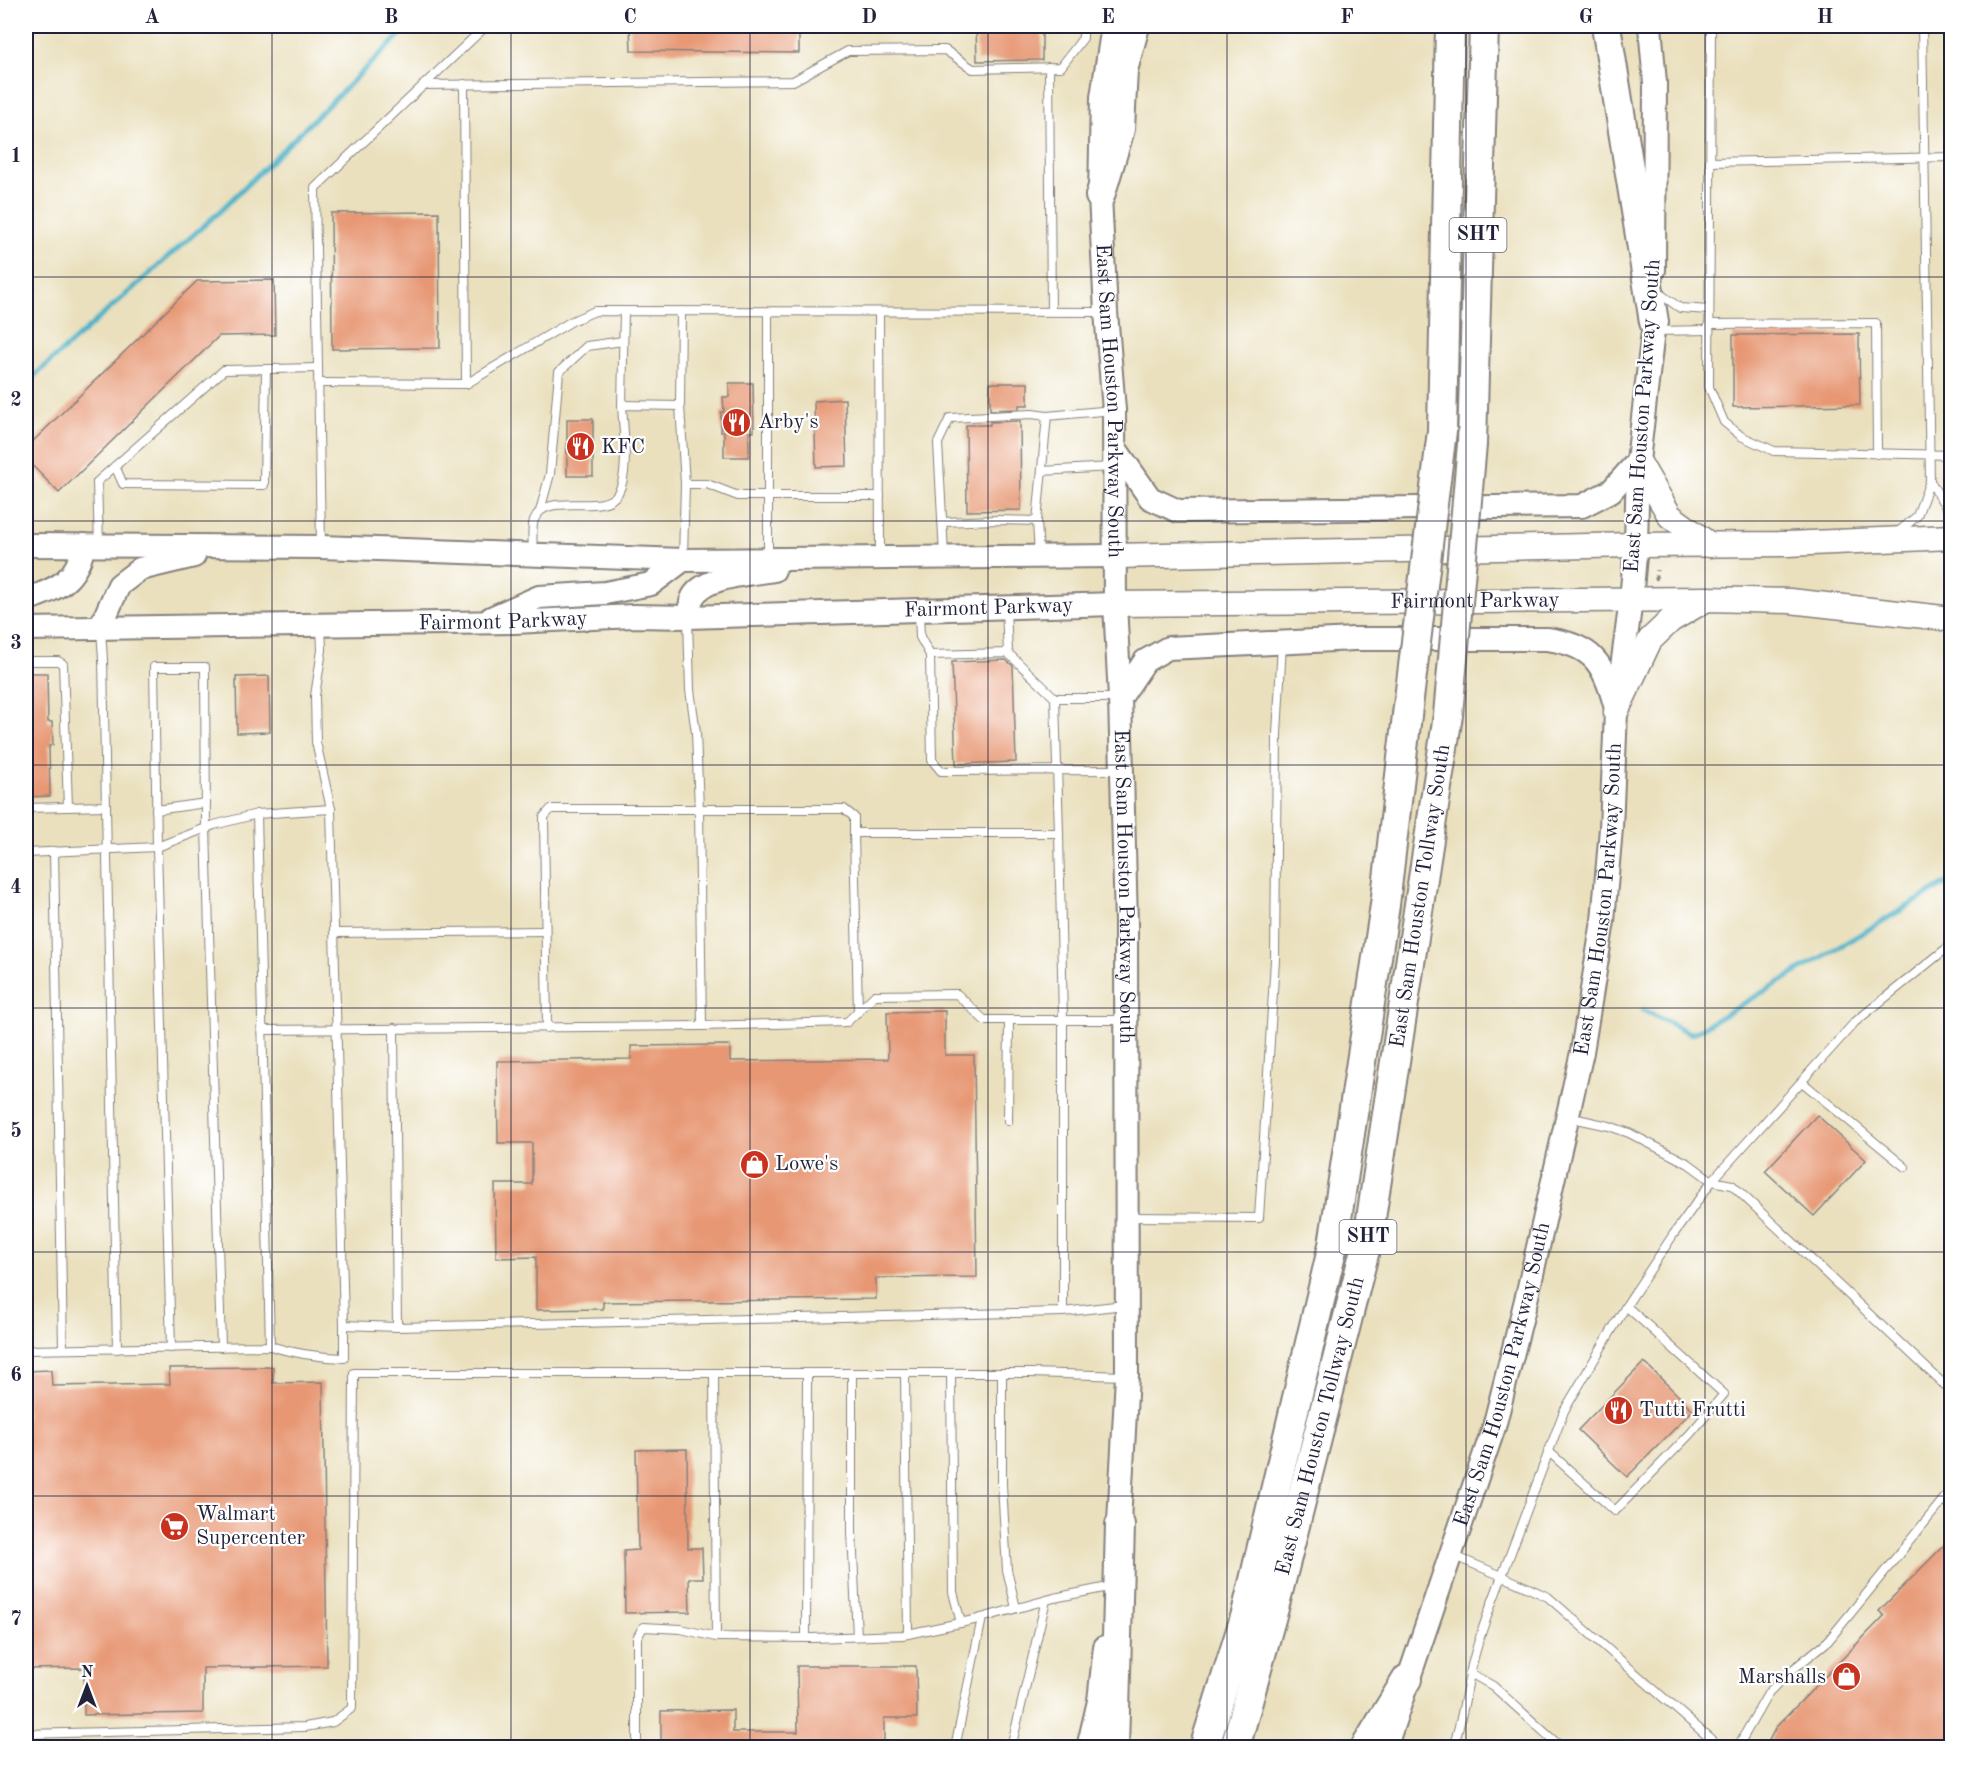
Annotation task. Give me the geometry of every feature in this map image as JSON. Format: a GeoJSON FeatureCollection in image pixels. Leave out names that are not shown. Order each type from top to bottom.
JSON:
{"type":"FeatureCollection","features":[{"type":"Feature","properties":{"kind":"highway"},"geometry":{"type":"LineString","coordinates":[[1100,196],[1119,129],[1124,70],[1135,26]]}},
{"type":"Feature","properties":{"kind":"highway","name":"East Sam Houston Tollway South"},"geometry":{"type":"LineString","coordinates":[[1204,1748],[1246,1614],[1333,1245],[1385,905],[1442,431],[1450,26]]}},
{"type":"Feature","properties":{"kind":"highway","name":"East Sam Houston Tollway South"},"geometry":{"type":"LineString","coordinates":[[1235,1748],[1274,1608],[1368,1238],[1448,715],[1472,444],[1484,26]]}},
{"type":"Feature","properties":{"kind":"highway"},"geometry":{"type":"LineString","coordinates":[[1606,26],[1653,327]]}},
{"type":"Feature","properties":{"kind":"highway"},"geometry":{"type":"LineString","coordinates":[[1114,1748],[1120,1525]]}},
{"type":"Feature","properties":{"kind":"highway"},"geometry":{"type":"LineString","coordinates":[[1365,1748],[1407,1679]]}},
{"type":"Feature","properties":{"kind":"main road","name":"East Sam Houston Parkway South"},"geometry":{"type":"LineString","coordinates":[[1088,1748],[1099,1701],[1120,1525],[1127,1376],[1127,1020],[1120,698],[1115,604],[1114,410],[1100,196],[1102,97],[1113,26]]}},
{"type":"Feature","properties":{"kind":"main road","name":"East Sam Houston Parkway South"},"geometry":{"type":"LineString","coordinates":[[1384,1748],[1494,1427],[1527,1296],[1582,1052],[1603,921],[1611,828],[1616,712],[1631,600],[1636,545],[1638,461],[1653,327],[1656,172],[1655,82],[1650,26]]}},
{"type":"Feature","properties":{"kind":"main road"},"geometry":{"type":"LineString","coordinates":[[1115,458],[1150,498],[1178,511],[1582,506],[1611,491],[1638,461],[1670,516],[1710,545]]}},
{"type":"Feature","properties":{"kind":"main road"},"geometry":{"type":"LineString","coordinates":[[26,544],[321,547],[683,560],[1114,556],[1710,545],[1952,537]]}},
{"type":"Feature","properties":{"kind":"main road"},"geometry":{"type":"LineString","coordinates":[[26,600],[58,587],[71,578],[92,545]]}},
{"type":"Feature","properties":{"kind":"main road"},"geometry":{"type":"LineString","coordinates":[[100,628],[119,585],[140,568],[243,547]]}},
{"type":"Feature","properties":{"kind":"main road"},"geometry":{"type":"LineString","coordinates":[[688,617],[692,597],[703,587],[718,579],[849,558]]}},
{"type":"Feature","properties":{"kind":"main road"},"geometry":{"type":"LineString","coordinates":[[482,623],[539,597],[605,593],[651,584],[683,560]]}},
{"type":"Feature","properties":{"kind":"main road"},"geometry":{"type":"LineString","coordinates":[[1616,712],[1650,640],[1671,620],[1707,599]]}},
{"type":"Feature","properties":{"kind":"main road","name":"Fairmont Parkway"},"geometry":{"type":"LineString","coordinates":[[26,629],[482,623],[633,616],[688,617],[1115,604],[1707,599],[1790,601],[1952,619]]}},
{"type":"Feature","properties":{"kind":"main road"},"geometry":{"type":"LineString","coordinates":[[1120,698],[1145,661],[1168,648],[1354,639],[1547,639],[1568,642],[1597,661],[1609,683],[1616,712]]}},
{"type":"Feature","properties":{"kind":"lane"},"geometry":{"type":"LineString","coordinates":[[321,547],[315,188],[486,26]]}},
{"type":"Feature","properties":{"kind":"lane"},"geometry":{"type":"LineString","coordinates":[[423,85],[793,81],[848,51],[945,50],[973,69],[1061,67],[1083,38],[1083,26]]}},
{"type":"Feature","properties":{"kind":"lane"},"geometry":{"type":"LineString","coordinates":[[1710,26],[1708,387],[1724,422],[1741,436],[1774,451],[1952,455]]}},
{"type":"Feature","properties":{"kind":"lane"},"geometry":{"type":"LineString","coordinates":[[1888,540],[1917,516],[1930,481],[1922,26]]}},
{"type":"Feature","properties":{"kind":"lane"},"geometry":{"type":"LineString","coordinates":[[1049,68],[1050,311]]}},
{"type":"Feature","properties":{"kind":"lane"},"geometry":{"type":"LineString","coordinates":[[464,84],[466,384]]}},
{"type":"Feature","properties":{"kind":"lane"},"geometry":{"type":"LineString","coordinates":[[1710,162],[1952,158]]}},
{"type":"Feature","properties":{"kind":"lane"},"geometry":{"type":"LineString","coordinates":[[1654,289],[1680,308],[1709,310]]}},
{"type":"Feature","properties":{"kind":"lane"},"geometry":{"type":"LineString","coordinates":[[318,383],[466,384],[572,321],[594,311],[1106,312]]}},
{"type":"Feature","properties":{"kind":"lane"},"geometry":{"type":"LineString","coordinates":[[540,511],[562,504],[603,503],[617,495],[624,478],[622,405],[624,311]]}},
{"type":"Feature","properties":{"kind":"lane"},"geometry":{"type":"LineString","coordinates":[[681,311],[680,406],[685,483],[683,560]]}},
{"type":"Feature","properties":{"kind":"lane"},"geometry":{"type":"LineString","coordinates":[[768,312],[768,559]]}},
{"type":"Feature","properties":{"kind":"lane"},"geometry":{"type":"LineString","coordinates":[[879,312],[880,558]]}},
{"type":"Feature","properties":{"kind":"lane"},"geometry":{"type":"LineString","coordinates":[[1653,327],[1876,323],[1877,454]]}},
{"type":"Feature","properties":{"kind":"lane"},"geometry":{"type":"LineString","coordinates":[[533,554],[534,521],[540,511],[550,474],[559,372],[587,346],[623,340]]}},
{"type":"Feature","properties":{"kind":"lane"},"geometry":{"type":"LineString","coordinates":[[92,545],[97,482],[224,370],[318,368]]}},
{"type":"Feature","properties":{"kind":"lane"},"geometry":{"type":"LineString","coordinates":[[115,466],[123,484],[264,485],[266,369]]}},
{"type":"Feature","properties":{"kind":"lane"},"geometry":{"type":"LineString","coordinates":[[622,405],[680,406]]}},
{"type":"Feature","properties":{"kind":"lane"},"geometry":{"type":"LineString","coordinates":[[944,558],[939,443],[950,418],[1032,414],[1047,416],[1114,410]]}},
{"type":"Feature","properties":{"kind":"lane"},"geometry":{"type":"LineString","coordinates":[[1039,557],[1037,521],[1047,416]]}},
{"type":"Feature","properties":{"kind":"lane"},"geometry":{"type":"LineString","coordinates":[[1042,471],[1115,458]]}},
{"type":"Feature","properties":{"kind":"lane"},"geometry":{"type":"LineString","coordinates":[[1930,481],[1952,517]]}},
{"type":"Feature","properties":{"kind":"lane"},"geometry":{"type":"LineString","coordinates":[[685,483],[706,484],[738,495],[880,495]]}},
{"type":"Feature","properties":{"kind":"lane"},"geometry":{"type":"LineString","coordinates":[[942,522],[1037,521]]}},
{"type":"Feature","properties":{"kind":"lane"},"geometry":{"type":"LineString","coordinates":[[1006,608],[1008,653],[1055,698],[1120,698]]}},
{"type":"Feature","properties":{"kind":"lane"},"geometry":{"type":"LineString","coordinates":[[919,610],[920,637],[930,655],[932,760],[941,771],[1122,770]]}},
{"type":"Feature","properties":{"kind":"lane"},"geometry":{"type":"LineString","coordinates":[[688,617],[690,690],[696,733],[699,809],[702,1026]]}},
{"type":"Feature","properties":{"kind":"lane"},"geometry":{"type":"LineString","coordinates":[[26,1350],[270,1346],[295,1354],[344,1358],[331,809],[316,741],[315,696],[322,650],[321,625]]}},
{"type":"Feature","properties":{"kind":"lane"},"geometry":{"type":"LineString","coordinates":[[100,628],[103,660],[117,1348]]}},
{"type":"Feature","properties":{"kind":"lane"},"geometry":{"type":"LineString","coordinates":[[1128,1217],[1259,1218],[1275,960],[1277,734],[1282,642]]}},
{"type":"Feature","properties":{"kind":"lane"},"geometry":{"type":"LineString","coordinates":[[930,655],[1008,653]]}},
{"type":"Feature","properties":{"kind":"lane"},"geometry":{"type":"LineString","coordinates":[[26,661],[58,661],[63,664],[68,807]]}},
{"type":"Feature","properties":{"kind":"lane"},"geometry":{"type":"LineString","coordinates":[[171,1348],[154,667],[205,667],[206,827],[221,1347]]}},
{"type":"Feature","properties":{"kind":"lane"},"geometry":{"type":"LineString","coordinates":[[1055,698],[1063,1020],[1063,1312]]}},
{"type":"Feature","properties":{"kind":"lane"},"geometry":{"type":"LineString","coordinates":[[156,810],[206,803]]}},
{"type":"Feature","properties":{"kind":"lane"},"geometry":{"type":"LineString","coordinates":[[26,808],[106,806]]}},
{"type":"Feature","properties":{"kind":"lane"},"geometry":{"type":"LineString","coordinates":[[547,1028],[544,817],[551,809],[844,808],[854,817],[858,1012]]}},
{"type":"Feature","properties":{"kind":"lane"},"geometry":{"type":"LineString","coordinates":[[26,853],[157,847],[206,827],[257,814],[331,809]]}},
{"type":"Feature","properties":{"kind":"lane"},"geometry":{"type":"LineString","coordinates":[[257,814],[270,1346]]}},
{"type":"Feature","properties":{"kind":"lane"},"geometry":{"type":"LineString","coordinates":[[854,833],[1059,832]]}},
{"type":"Feature","properties":{"kind":"lane"},"geometry":{"type":"LineString","coordinates":[[54,851],[63,1349]]}},
{"type":"Feature","properties":{"kind":"lane"},"geometry":{"type":"LineString","coordinates":[[335,933],[545,931]]}},
{"type":"Feature","properties":{"kind":"lane"},"geometry":{"type":"LineString","coordinates":[[1453,1748],[1461,1724],[1470,1673],[1487,1616],[1548,1451],[1564,1411],[1626,1306],[1673,1235],[1713,1181],[1856,1022],[1952,944]]}},
{"type":"Feature","properties":{"kind":"lane"},"geometry":{"type":"LineString","coordinates":[[262,1030],[702,1026],[847,1022],[875,995],[957,994],[984,1020],[1127,1020]]}},
{"type":"Feature","properties":{"kind":"lane"},"geometry":{"type":"LineString","coordinates":[[1008,1121],[1009,1020]]}},
{"type":"Feature","properties":{"kind":"lane"},"geometry":{"type":"LineString","coordinates":[[394,1028],[397,1327]]}},
{"type":"Feature","properties":{"kind":"lane"},"geometry":{"type":"LineString","coordinates":[[1802,1082],[1905,1167]]}},
{"type":"Feature","properties":{"kind":"lane"},"geometry":{"type":"LineString","coordinates":[[1567,1117],[1629,1133],[1689,1164],[1713,1181],[1732,1185],[1952,1392]]}},
{"type":"Feature","properties":{"kind":"lane"},"geometry":{"type":"LineString","coordinates":[[344,1325],[397,1327],[1063,1312],[1126,1305]]}},
{"type":"Feature","properties":{"kind":"lane"},"geometry":{"type":"LineString","coordinates":[[1548,1451],[1615,1511],[1690,1434],[1724,1394],[1626,1306]]}},
{"type":"Feature","properties":{"kind":"lane"},"geometry":{"type":"LineString","coordinates":[[26,1734],[305,1727],[333,1722],[352,1707],[354,1374],[1127,1376]]}},
{"type":"Feature","properties":{"kind":"lane"},"geometry":{"type":"LineString","coordinates":[[714,1374],[716,1637]]}},
{"type":"Feature","properties":{"kind":"lane"},"geometry":{"type":"LineString","coordinates":[[806,1637],[807,1374]]}},
{"type":"Feature","properties":{"kind":"lane"},"geometry":{"type":"LineString","coordinates":[[852,1374],[852,1533],[857,1636]]}},
{"type":"Feature","properties":{"kind":"lane"},"geometry":{"type":"LineString","coordinates":[[905,1374],[908,1634]]}},
{"type":"Feature","properties":{"kind":"lane"},"geometry":{"type":"LineString","coordinates":[[951,1374],[953,1592],[961,1623]]}},
{"type":"Feature","properties":{"kind":"lane"},"geometry":{"type":"LineString","coordinates":[[1002,1374],[1002,1485],[1007,1570],[1016,1608]]}},
{"type":"Feature","properties":{"kind":"lane"},"geometry":{"type":"LineString","coordinates":[[1737,1748],[1769,1692],[1828,1641],[1952,1490]]}},
{"type":"Feature","properties":{"kind":"lane"},"geometry":{"type":"LineString","coordinates":[[1450,1554],[1548,1597],[1721,1748]]}},
{"type":"Feature","properties":{"kind":"lane"},"geometry":{"type":"LineString","coordinates":[[637,1748],[637,1638],[643,1627],[681,1629],[716,1637],[908,1634],[1113,1586]]}},
{"type":"Feature","properties":{"kind":"lane"},"geometry":{"type":"LineString","coordinates":[[1011,1748],[1046,1600]]}},
{"type":"Feature","properties":{"kind":"lane"},"geometry":{"type":"LineString","coordinates":[[956,1748],[982,1618]]}},
{"type":"Feature","properties":{"kind":"lane"},"geometry":{"type":"LineString","coordinates":[[1470,1673],[1493,1686],[1562,1748]]}},
{"type":"Feature","properties":{"kind":"path"},"geometry":{"type":"LineString","coordinates":[[1656,582],[1657,570]]}},
{"type":"Feature","properties":{"kind":"building"},"geometry":{"type":"Polygon","coordinates":[[[630,26],[799,26],[799,53],[631,51],[630,26]]]}},
{"type":"Feature","properties":{"kind":"building"},"geometry":{"type":"Polygon","coordinates":[[[976,26],[1042,26],[1042,60],[977,61],[976,26]]]}},
{"type":"Feature","properties":{"kind":"building"},"geometry":{"type":"Polygon","coordinates":[[[439,212],[440,348],[332,349],[331,213],[439,212]]]}},
{"type":"Feature","properties":{"kind":"building"},"geometry":{"type":"Polygon","coordinates":[[[274,280],[275,335],[219,336],[59,493],[26,459],[26,448],[197,281],[274,280]]]}},
{"type":"Feature","properties":{"kind":"building"},"geometry":{"type":"Polygon","coordinates":[[[1859,334],[1860,405],[1733,407],[1733,335],[1859,334]]]}},
{"type":"Feature","properties":{"kind":"building","name":"Arby's"},"geometry":{"type":"Polygon","coordinates":[[[729,383],[753,383],[754,432],[749,432],[749,457],[724,457],[721,412],[724,412],[723,397],[729,397],[729,383]]]}},
{"type":"Feature","properties":{"kind":"building"},"geometry":{"type":"Polygon","coordinates":[[[990,383],[1028,383],[1028,405],[1019,405],[1019,409],[990,410],[990,383]]]}},
{"type":"Feature","properties":{"kind":"building"},"geometry":{"type":"Polygon","coordinates":[[[845,399],[847,466],[816,467],[814,401],[845,399]]]}},
{"type":"Feature","properties":{"kind":"building","name":"KFC"},"geometry":{"type":"Polygon","coordinates":[[[567,419],[593,419],[593,476],[567,476],[567,419]]]}},
{"type":"Feature","properties":{"kind":"building"},"geometry":{"type":"Polygon","coordinates":[[[1020,421],[1021,510],[967,511],[966,425],[1020,421]]]}},
{"type":"Feature","properties":{"kind":"building"},"geometry":{"type":"Polygon","coordinates":[[[1006,660],[1013,666],[1016,762],[956,764],[952,662],[1006,660]]]}},
{"type":"Feature","properties":{"kind":"building"},"geometry":{"type":"Polygon","coordinates":[[[26,673],[47,673],[48,722],[52,722],[53,745],[49,746],[50,796],[26,797],[26,673]]]}},
{"type":"Feature","properties":{"kind":"building"},"geometry":{"type":"Polygon","coordinates":[[[269,676],[270,732],[237,733],[236,677],[269,676]]]}},
{"type":"Feature","properties":{"kind":"building","name":"Lowe's"},"geometry":{"type":"Polygon","coordinates":[[[945,1011],[945,1055],[974,1055],[977,1277],[876,1278],[876,1299],[603,1302],[603,1309],[536,1310],[536,1257],[496,1258],[495,1184],[532,1184],[532,1143],[498,1143],[497,1061],[631,1059],[631,1046],[730,1045],[730,1061],[888,1059],[887,1012],[945,1011]]]}},
{"type":"Feature","properties":{"kind":"building"},"geometry":{"type":"Polygon","coordinates":[[[1817,1115],[1866,1160],[1814,1216],[1765,1171],[1817,1115]]]}},
{"type":"Feature","properties":{"kind":"building"},"geometry":{"type":"Polygon","coordinates":[[[1644,1362],[1693,1410],[1627,1477],[1578,1430],[1644,1362]]]}},
{"type":"Feature","properties":{"kind":"building","name":"Walmart Supercenter"},"geometry":{"type":"Polygon","coordinates":[[[273,1367],[273,1383],[323,1382],[327,1666],[203,1668],[203,1713],[84,1715],[84,1668],[26,1669],[26,1371],[51,1370],[52,1386],[170,1384],[169,1368],[273,1367]]]}},
{"type":"Feature","properties":{"kind":"building"},"geometry":{"type":"Polygon","coordinates":[[[687,1449],[688,1548],[702,1548],[703,1578],[689,1578],[690,1612],[625,1613],[624,1551],[638,1550],[636,1450],[687,1449]]]}},
{"type":"Feature","properties":{"kind":"building"},"geometry":{"type":"Polygon","coordinates":[[[1952,1537],[1952,1748],[1765,1748],[1776,1727],[1884,1616],[1879,1611],[1952,1537]]]}},
{"type":"Feature","properties":{"kind":"building"},"geometry":{"type":"Polygon","coordinates":[[[797,1666],[916,1666],[917,1718],[884,1718],[884,1748],[661,1748],[661,1711],[733,1710],[733,1732],[798,1732],[797,1666]]]}},
{"type":"Feature","properties":{"kind":"waterway"},"geometry":{"type":"LineString","coordinates":[[26,383],[218,213],[409,26]]}},
{"type":"Feature","properties":{"kind":"waterway"},"geometry":{"type":"LineString","coordinates":[[1643,1010],[1692,1034],[1952,880]]}},
{"type":"Feature","properties":{"kind":"place","name":"Arby's"},"geometry":{"type":"Point","coordinates":[737,422]}},
{"type":"Feature","properties":{"kind":"place","name":"KFC"},"geometry":{"type":"Point","coordinates":[580,447]}},
{"type":"Feature","properties":{"kind":"place","name":"Lowe's"},"geometry":{"type":"Point","coordinates":[754,1164]}},
{"type":"Feature","properties":{"kind":"place","name":"Tutti Frutti"},"geometry":{"type":"Point","coordinates":[1618,1410]}},
{"type":"Feature","properties":{"kind":"place","name":"Walmart Supercenter"},"geometry":{"type":"Point","coordinates":[175,1526]}},
{"type":"Feature","properties":{"kind":"place","name":"Marshalls"},"geometry":{"type":"Point","coordinates":[1847,1677]}}]}
